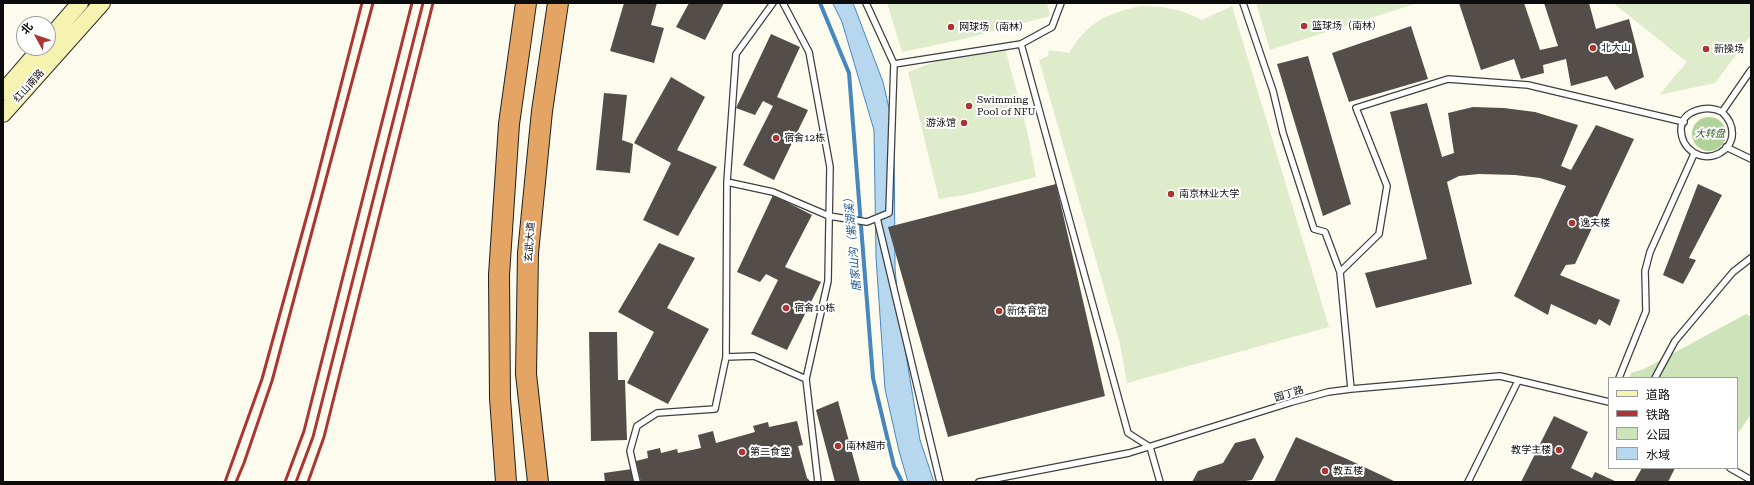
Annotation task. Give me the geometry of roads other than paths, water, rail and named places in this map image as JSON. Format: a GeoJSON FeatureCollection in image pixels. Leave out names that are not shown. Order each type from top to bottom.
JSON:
{"type":"FeatureCollection","features":[{"type":"Feature","properties":{"kind":"highway"},"geometry":{"type":"LineString","coordinates":[[506,482],[500,398],[499,274],[509,124],[526,3]]}},
{"type":"Feature","properties":{"kind":"highway","name":"玄武大道"},"geometry":{"type":"LineString","coordinates":[[538,482],[526,374],[528,252],[542,111],[558,3]]}},
{"type":"Feature","properties":{"kind":"main road"},"geometry":{"type":"LineString","coordinates":[[56,31],[80,3]]}},
{"type":"Feature","properties":{"kind":"main road","name":"红山南路"},"geometry":{"type":"LineString","coordinates":[[3,114],[102,3]]}},
{"type":"Feature","properties":{"kind":"main road","name":"红山南路"},"geometry":{"type":"LineString","coordinates":[[3,92],[34,56]]}},
{"type":"Feature","properties":{"kind":"lane"},"geometry":{"type":"LineString","coordinates":[[637,482],[630,451],[637,426],[657,413],[715,409],[726,357],[727,182],[736,54],[773,3]]}},
{"type":"Feature","properties":{"kind":"lane"},"geometry":{"type":"LineString","coordinates":[[783,3],[809,52],[830,167],[828,281],[806,378],[818,482]]}},
{"type":"Feature","properties":{"kind":"lane"},"geometry":{"type":"LineString","coordinates":[[727,182],[772,192],[829,216],[867,222],[889,212],[894,64],[866,3]]}},
{"type":"Feature","properties":{"kind":"lane"},"geometry":{"type":"LineString","coordinates":[[894,64],[1021,44],[1052,27],[1061,3]]}},
{"type":"Feature","properties":{"kind":"lane"},"geometry":{"type":"LineString","coordinates":[[1243,3],[1273,91],[1283,133],[1314,229],[1325,232],[1340,272],[1350,389]]}},
{"type":"Feature","properties":{"kind":"lane"},"geometry":{"type":"LineString","coordinates":[[1021,44],[1128,433],[1150,447],[1160,482]]}},
{"type":"Feature","properties":{"kind":"lane"},"geometry":{"type":"LineString","coordinates":[[1722,112],[1751,70]]}},
{"type":"Feature","properties":{"kind":"lane"},"geometry":{"type":"LineString","coordinates":[[1340,272],[1379,234],[1387,186],[1356,108],[1448,80],[1528,85],[1684,122]]}},
{"type":"Feature","properties":{"kind":"lane"},"geometry":{"type":"LineString","coordinates":[[1703,108],[1714,108],[1722,112],[1732,124],[1733,133],[1730,142],[1726,147],[1714,156],[1704,157],[1694,154],[1682,138],[1681,127],[1684,122],[1686,117],[1694,111],[1703,108]]}},
{"type":"Feature","properties":{"kind":"lane"},"geometry":{"type":"LineString","coordinates":[[1726,147],[1751,159]]}},
{"type":"Feature","properties":{"kind":"lane"},"geometry":{"type":"LineString","coordinates":[[1619,377],[1646,311],[1645,271],[1650,252],[1694,154]]}},
{"type":"Feature","properties":{"kind":"lane"},"geometry":{"type":"LineString","coordinates":[[877,218],[940,482]]}},
{"type":"Feature","properties":{"kind":"lane"},"geometry":{"type":"LineString","coordinates":[[1656,377],[1675,341],[1732,272],[1751,258]]}},
{"type":"Feature","properties":{"kind":"lane"},"geometry":{"type":"LineString","coordinates":[[726,357],[754,356],[806,378]]}},
{"type":"Feature","properties":{"kind":"lane","name":"园丁路"},"geometry":{"type":"LineString","coordinates":[[979,482],[1129,453],[1292,402],[1328,392],[1350,389],[1500,376],[1608,402]]}},
{"type":"Feature","properties":{"kind":"lane"},"geometry":{"type":"LineString","coordinates":[[1468,482],[1518,381]]}},
{"type":"Feature","properties":{"kind":"lane"},"geometry":{"type":"LineString","coordinates":[[1732,469],[1751,480]]}},
{"type":"Feature","properties":{"kind":"water"},"geometry":{"type":"Polygon","coordinates":[[[833,3],[853,3],[883,82],[894,130],[895,268],[899,312],[920,440],[934,482],[908,482],[899,451],[885,389],[876,257],[874,130],[842,22],[833,3]]]}},
{"type":"Feature","properties":{"kind":"waterway","name":"唐家山沟（紫湖溪）"},"geometry":{"type":"LineString","coordinates":[[820,3],[849,73],[873,378],[894,466],[902,482]]}},
{"type":"Feature","properties":{"kind":"railway"},"geometry":{"type":"LineString","coordinates":[[225,482],[262,379],[314,190],[362,3]]}},
{"type":"Feature","properties":{"kind":"railway"},"geometry":{"type":"LineString","coordinates":[[236,482],[272,381],[373,3]]}},
{"type":"Feature","properties":{"kind":"railway"},"geometry":{"type":"LineString","coordinates":[[285,482],[304,431],[412,3]]}},
{"type":"Feature","properties":{"kind":"railway"},"geometry":{"type":"LineString","coordinates":[[296,482],[313,437],[423,3]]}},
{"type":"Feature","properties":{"kind":"railway"},"geometry":{"type":"LineString","coordinates":[[308,482],[324,437],[433,3]]}},
{"type":"Feature","properties":{"kind":"place","name":"篮球场（南林）"},"geometry":{"type":"Point","coordinates":[1304,26]}},
{"type":"Feature","properties":{"kind":"place","name":"网球场（南林）"},"geometry":{"type":"Point","coordinates":[951,27]}},
{"type":"Feature","properties":{"kind":"place","name":"北大山"},"geometry":{"type":"Point","coordinates":[1593,48]}},
{"type":"Feature","properties":{"kind":"place","name":"新操场"},"geometry":{"type":"Point","coordinates":[1706,49]}},
{"type":"Feature","properties":{"kind":"place","name":"Swimming Pool of NFU"},"geometry":{"type":"Point","coordinates":[969,106]}},
{"type":"Feature","properties":{"kind":"place","name":"游泳馆"},"geometry":{"type":"Point","coordinates":[964,123]}},
{"type":"Feature","properties":{"kind":"place","name":"宿舍12栋"},"geometry":{"type":"Point","coordinates":[776,138]}},
{"type":"Feature","properties":{"kind":"place","name":"南京林业大学"},"geometry":{"type":"Point","coordinates":[1171,194]}},
{"type":"Feature","properties":{"kind":"place","name":"逸夫楼"},"geometry":{"type":"Point","coordinates":[1572,223]}},
{"type":"Feature","properties":{"kind":"place","name":"宿舍10栋"},"geometry":{"type":"Point","coordinates":[786,308]}},
{"type":"Feature","properties":{"kind":"place","name":"新体育馆"},"geometry":{"type":"Point","coordinates":[999,311]}},
{"type":"Feature","properties":{"kind":"place","name":"南林超市"},"geometry":{"type":"Point","coordinates":[838,446]}},
{"type":"Feature","properties":{"kind":"place","name":"教学主楼"},"geometry":{"type":"Point","coordinates":[1559,450]}},
{"type":"Feature","properties":{"kind":"place","name":"第二食堂"},"geometry":{"type":"Point","coordinates":[742,452]}},
{"type":"Feature","properties":{"kind":"place","name":"教五楼"},"geometry":{"type":"Point","coordinates":[1325,471]}},
{"type":"Feature","properties":{"kind":"park label","name":"大转盘"},"geometry":{"type":"Point","coordinates":[1710,134]}}]}
